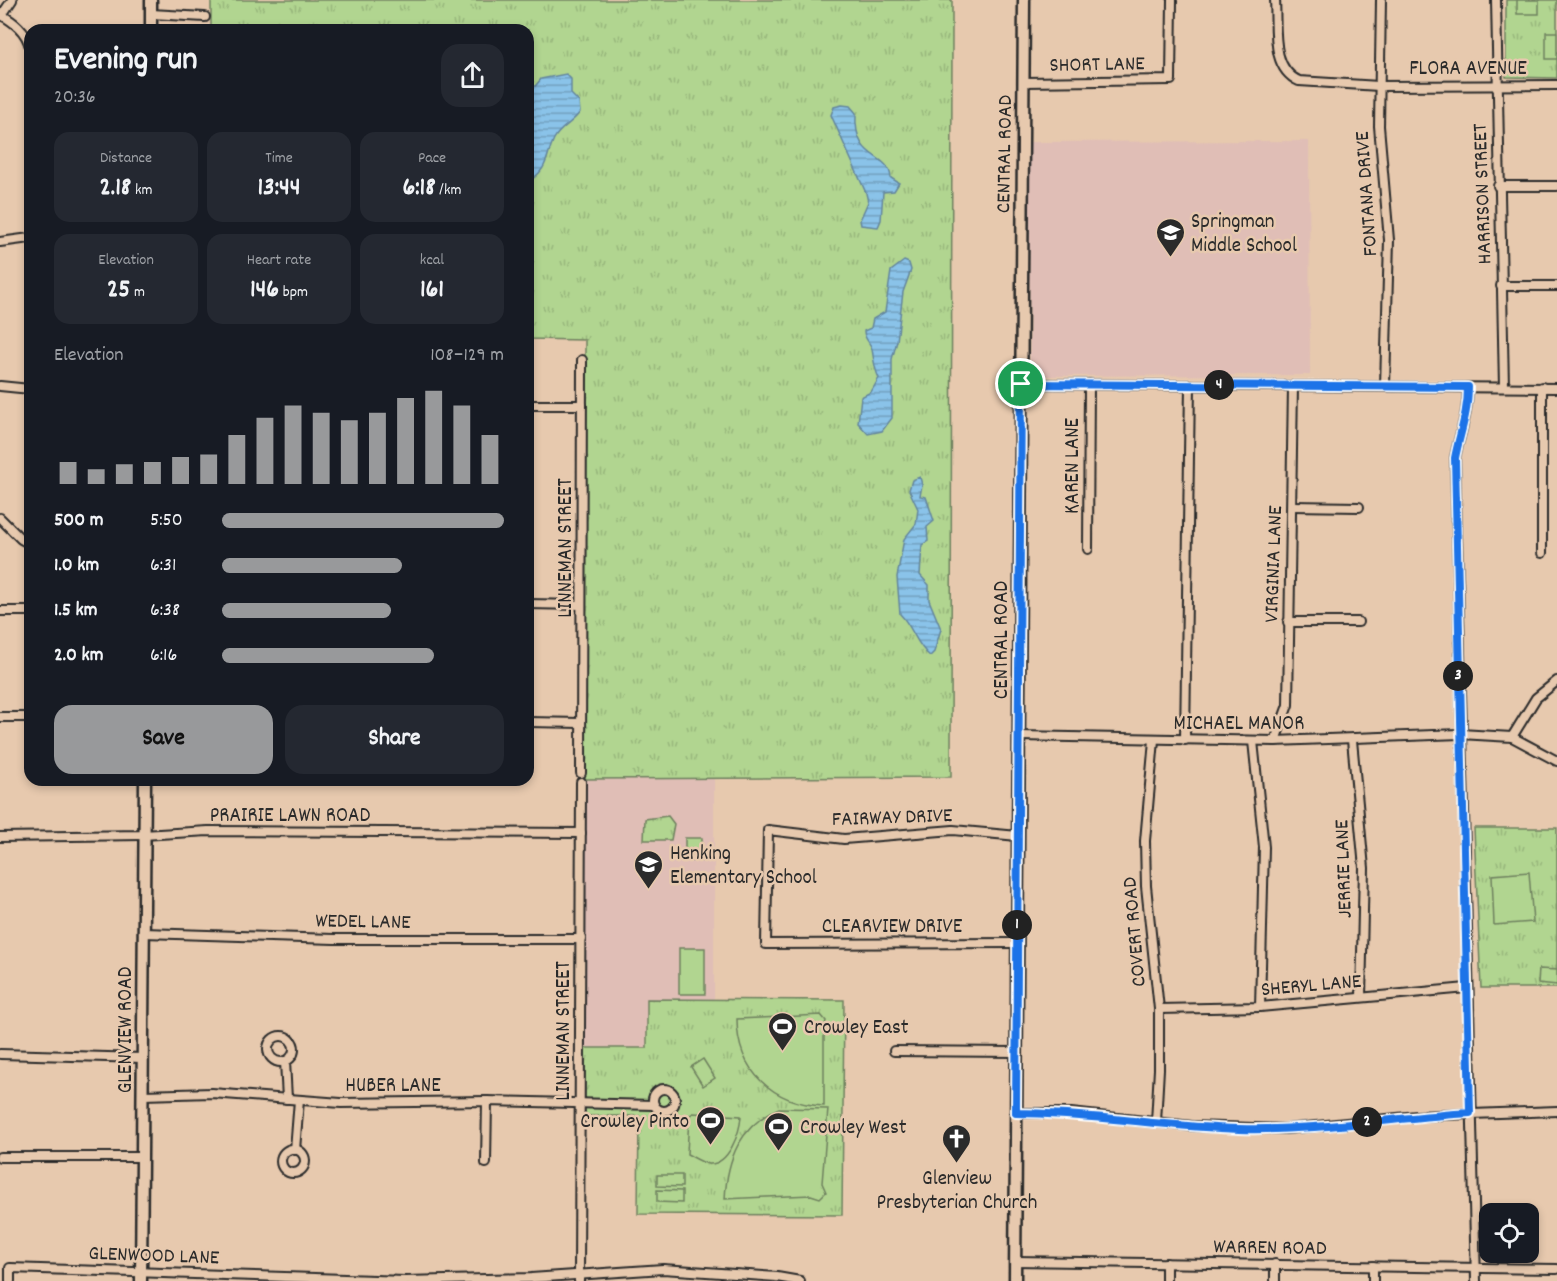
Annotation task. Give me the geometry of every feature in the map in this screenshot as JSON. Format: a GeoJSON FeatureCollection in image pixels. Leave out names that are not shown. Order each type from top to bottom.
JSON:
{"type":"FeatureCollection","features":[{"type":"Feature","properties":{"kind":"main road"},"geometry":{"type":"LineString","coordinates":[[151,0],[151,24]]}},
{"type":"Feature","properties":{"kind":"main road","name":"CENTRAL ROAD"},"geometry":{"type":"LineString","coordinates":[[1015,1281],[1024,0]]}},
{"type":"Feature","properties":{"kind":"main road","name":"GLENVIEW ROAD"},"geometry":{"type":"LineString","coordinates":[[141,1276],[145,786]]}},
{"type":"Feature","properties":{"kind":"street"},"geometry":{"type":"LineString","coordinates":[[12,0],[1,15],[24,33]]}},
{"type":"Feature","properties":{"kind":"street","name":"SHORT LANE"},"geometry":{"type":"LineString","coordinates":[[1024,82],[1171,80],[1172,0]]}},
{"type":"Feature","properties":{"kind":"street","name":"FLORA AVENUE"},"geometry":{"type":"LineString","coordinates":[[1275,0],[1279,59],[1288,76],[1299,81],[1378,86],[1557,85]]}},
{"type":"Feature","properties":{"kind":"street","name":"FONTANA DRIVE"},"geometry":{"type":"LineString","coordinates":[[1381,0],[1378,86],[1380,167],[1389,240],[1385,386]]}},
{"type":"Feature","properties":{"kind":"street","name":"HARRISON STREET"},"geometry":{"type":"LineString","coordinates":[[1496,0],[1498,186],[1504,387]]}},
{"type":"Feature","properties":{"kind":"street"},"geometry":{"type":"LineString","coordinates":[[151,14],[205,17]]}},
{"type":"Feature","properties":{"kind":"street"},"geometry":{"type":"LineString","coordinates":[[1498,186],[1557,186]]}},
{"type":"Feature","properties":{"kind":"street"},"geometry":{"type":"LineString","coordinates":[[0,242],[24,239]]}},
{"type":"Feature","properties":{"kind":"street"},"geometry":{"type":"LineString","coordinates":[[1502,286],[1557,286]]}},
{"type":"Feature","properties":{"kind":"street","name":"LINNEMAN STREET"},"geometry":{"type":"LineString","coordinates":[[581,773],[582,360]]}},
{"type":"Feature","properties":{"kind":"street"},"geometry":{"type":"LineString","coordinates":[[1021,384],[1557,388]]}},
{"type":"Feature","properties":{"kind":"street","name":"KAREN LANE"},"geometry":{"type":"LineString","coordinates":[[1089,384],[1089,549]]}},
{"type":"Feature","properties":{"kind":"street"},"geometry":{"type":"LineString","coordinates":[[1185,740],[1190,385]]}},
{"type":"Feature","properties":{"kind":"street"},"geometry":{"type":"LineString","coordinates":[[0,386],[24,388]]}},
{"type":"Feature","properties":{"kind":"street","name":"VIRGINIA LANE"},"geometry":{"type":"LineString","coordinates":[[1275,741],[1288,705],[1293,386]]}},
{"type":"Feature","properties":{"kind":"street"},"geometry":{"type":"LineString","coordinates":[[1468,387],[1468,415],[1459,435],[1455,458],[1460,734],[1476,1281]]}},
{"type":"Feature","properties":{"kind":"street"},"geometry":{"type":"LineString","coordinates":[[1542,387],[1542,553]]}},
{"type":"Feature","properties":{"kind":"street"},"geometry":{"type":"LineString","coordinates":[[534,405],[582,405]]}},
{"type":"Feature","properties":{"kind":"street"},"geometry":{"type":"LineString","coordinates":[[1292,506],[1359,507]]}},
{"type":"Feature","properties":{"kind":"street"},"geometry":{"type":"LineString","coordinates":[[0,518],[24,541]]}},
{"type":"Feature","properties":{"kind":"street"},"geometry":{"type":"LineString","coordinates":[[534,604],[581,605]]}},
{"type":"Feature","properties":{"kind":"street"},"geometry":{"type":"LineString","coordinates":[[0,611],[24,611]]}},
{"type":"Feature","properties":{"kind":"street"},"geometry":{"type":"LineString","coordinates":[[1288,622],[1358,622]]}},
{"type":"Feature","properties":{"kind":"street"},"geometry":{"type":"LineString","coordinates":[[1557,681],[1536,698],[1512,737],[1557,761]]}},
{"type":"Feature","properties":{"kind":"street"},"geometry":{"type":"LineString","coordinates":[[0,717],[24,717]]}},
{"type":"Feature","properties":{"kind":"street"},"geometry":{"type":"LineString","coordinates":[[534,722],[581,723]]}},
{"type":"Feature","properties":{"kind":"street","name":"MICHAEL MANOR"},"geometry":{"type":"LineString","coordinates":[[1018,736],[1253,741],[1352,740],[1460,734],[1512,737]]}},
{"type":"Feature","properties":{"kind":"street","name":"COVERT ROAD"},"geometry":{"type":"LineString","coordinates":[[1154,740],[1148,794],[1146,886],[1159,1009],[1156,1122]]}},
{"type":"Feature","properties":{"kind":"street","name":"JERRIE LANE"},"geometry":{"type":"LineString","coordinates":[[1352,740],[1364,868],[1360,997]]}},
{"type":"Feature","properties":{"kind":"street"},"geometry":{"type":"LineString","coordinates":[[1253,741],[1264,847],[1260,1007]]}},
{"type":"Feature","properties":{"kind":"street","name":"LINNEMAN STREET"},"geometry":{"type":"LineString","coordinates":[[579,1278],[581,782]]}},
{"type":"Feature","properties":{"kind":"street","name":"FAIRWAY DRIVE"},"geometry":{"type":"LineString","coordinates":[[766,944],[768,830],[844,839],[952,830],[1018,836]]}},
{"type":"Feature","properties":{"kind":"street","name":"PRAIRIE LAWN ROAD"},"geometry":{"type":"LineString","coordinates":[[0,837],[143,835],[208,831],[581,833]]}},
{"type":"Feature","properties":{"kind":"street","name":"WEDEL LANE"},"geometry":{"type":"LineString","coordinates":[[144,933],[334,939],[580,939]]}},
{"type":"Feature","properties":{"kind":"street","name":"CLEARVIEW DRIVE"},"geometry":{"type":"LineString","coordinates":[[766,944],[1017,943]]}},
{"type":"Feature","properties":{"kind":"street","name":"SHERYL LANE"},"geometry":{"type":"LineString","coordinates":[[1159,1009],[1260,1007],[1467,988]]}},
{"type":"Feature","properties":{"kind":"street"},"geometry":{"type":"LineString","coordinates":[[894,1051],[1017,1052]]}},
{"type":"Feature","properties":{"kind":"street"},"geometry":{"type":"LineString","coordinates":[[0,1054],[143,1058]]}},
{"type":"Feature","properties":{"kind":"street"},"geometry":{"type":"LineString","coordinates":[[285,1061],[287,1099]]}},
{"type":"Feature","properties":{"kind":"street","name":"HUBER LANE"},"geometry":{"type":"LineString","coordinates":[[143,1095],[212,1094],[382,1103],[487,1101],[654,1105]]}},
{"type":"Feature","properties":{"kind":"street"},"geometry":{"type":"LineString","coordinates":[[295,1150],[299,1100]]}},
{"type":"Feature","properties":{"kind":"street"},"geometry":{"type":"LineString","coordinates":[[486,1163],[487,1101]]}},
{"type":"Feature","properties":{"kind":"street"},"geometry":{"type":"LineString","coordinates":[[1016,1113],[1071,1113],[1237,1129],[1286,1129],[1470,1113],[1557,1111]]}},
{"type":"Feature","properties":{"kind":"street"},"geometry":{"type":"LineString","coordinates":[[0,1156],[143,1157]]}},
{"type":"Feature","properties":{"kind":"street","name":"WARREN ROAD"},"geometry":{"type":"LineString","coordinates":[[1015,1261],[1557,1269]]}},
{"type":"Feature","properties":{"kind":"street"},"geometry":{"type":"LineString","coordinates":[[1166,1263],[1166,1281]]}},
{"type":"Feature","properties":{"kind":"street"},"geometry":{"type":"LineString","coordinates":[[1275,1264],[1275,1281]]}},
{"type":"Feature","properties":{"kind":"street"},"geometry":{"type":"LineString","coordinates":[[1373,1266],[1373,1281]]}},
{"type":"Feature","properties":{"kind":"street","name":"GLENWOOD LANE"},"geometry":{"type":"LineString","coordinates":[[9,1281],[10,1268],[141,1276],[405,1281],[579,1278],[663,1269],[777,1277],[800,1281]]}},
{"type":"Feature","properties":{"kind":"shaded area","name":"Springman Middle School"},"geometry":{"type":"Polygon","coordinates":[[[1309,141],[1310,375],[1030,376],[1029,142],[1309,141]]]}},
{"type":"Feature","properties":{"kind":"shaded area","name":"Henking Elementary School"},"geometry":{"type":"Polygon","coordinates":[[[585,779],[714,779],[714,999],[647,999],[647,1049],[585,1048],[585,779]]]}},
{"type":"Feature","properties":{"kind":"green space"},"geometry":{"type":"Polygon","coordinates":[[[211,0],[952,0],[951,777],[585,779],[585,340],[534,339],[534,24],[211,24],[211,0]]]}},
{"type":"Feature","properties":{"kind":"green space"},"geometry":{"type":"Polygon","coordinates":[[[1506,0],[1557,0],[1557,78],[1506,77],[1506,0]]]}},
{"type":"Feature","properties":{"kind":"green space"},"geometry":{"type":"Polygon","coordinates":[[[1517,0],[1539,0],[1539,14],[1517,14],[1517,0]]]}},
{"type":"Feature","properties":{"kind":"green space"},"geometry":{"type":"Polygon","coordinates":[[[1546,32],[1557,32],[1557,59],[1546,59],[1546,32]]]}},
{"type":"Feature","properties":{"kind":"green space"},"geometry":{"type":"Polygon","coordinates":[[[668,816],[674,824],[671,840],[644,840],[645,819],[668,816]]]}},
{"type":"Feature","properties":{"kind":"green space"},"geometry":{"type":"Polygon","coordinates":[[[1474,828],[1557,828],[1557,988],[1481,988],[1474,828]]]}},
{"type":"Feature","properties":{"kind":"green space"},"geometry":{"type":"Polygon","coordinates":[[[685,838],[702,838],[702,861],[685,861],[685,838]]]}},
{"type":"Feature","properties":{"kind":"green space"},"geometry":{"type":"Polygon","coordinates":[[[1529,872],[1533,922],[1494,925],[1492,875],[1529,872]]]}},
{"type":"Feature","properties":{"kind":"green space"},"geometry":{"type":"Polygon","coordinates":[[[679,948],[705,948],[705,994],[679,994],[679,948]]]}},
{"type":"Feature","properties":{"kind":"green space"},"geometry":{"type":"Polygon","coordinates":[[[1539,969],[1557,970],[1557,985],[1538,983],[1539,969]]]}},
{"type":"Feature","properties":{"kind":"green space"},"geometry":{"type":"Polygon","coordinates":[[[647,999],[844,1000],[842,1215],[638,1214],[639,1116],[585,1116],[585,1048],[647,1048],[647,999]]]}},
{"type":"Feature","properties":{"kind":"green space","name":"Crowley East"},"geometry":{"type":"Polygon","coordinates":[[[821,1015],[826,1021],[824,1029],[824,1106],[789,1099],[761,1081],[743,1054],[737,1019],[821,1015]]]}},
{"type":"Feature","properties":{"kind":"green space"},"geometry":{"type":"Polygon","coordinates":[[[703,1059],[715,1078],[703,1086],[691,1067],[703,1059]]]}},
{"type":"Feature","properties":{"kind":"green space","name":"Crowley West"},"geometry":{"type":"Polygon","coordinates":[[[779,1108],[828,1109],[822,1183],[826,1192],[820,1198],[811,1195],[725,1199],[729,1170],[738,1145],[754,1124],[779,1108]]]}},
{"type":"Feature","properties":{"kind":"green space","name":"Crowley Pinto"},"geometry":{"type":"Polygon","coordinates":[[[693,1113],[741,1116],[732,1146],[728,1153],[716,1163],[709,1164],[687,1154],[689,1116],[693,1113]]]}},
{"type":"Feature","properties":{"kind":"green space"},"geometry":{"type":"Polygon","coordinates":[[[657,1175],[682,1175],[682,1187],[657,1186],[657,1175]]]}},
{"type":"Feature","properties":{"kind":"green space"},"geometry":{"type":"Polygon","coordinates":[[[657,1190],[682,1191],[682,1203],[657,1202],[657,1190]]]}},
{"type":"Feature","properties":{"kind":"water"},"geometry":{"type":"Polygon","coordinates":[[[566,74],[571,79],[571,94],[579,102],[580,112],[554,139],[546,163],[534,178],[534,88],[541,79],[566,74]]]}},
{"type":"Feature","properties":{"kind":"water"},"geometry":{"type":"Polygon","coordinates":[[[850,106],[856,113],[857,129],[865,148],[884,163],[891,178],[899,183],[894,191],[883,192],[881,220],[878,227],[861,225],[860,220],[868,202],[866,193],[831,115],[834,107],[850,106]]]}},
{"type":"Feature","properties":{"kind":"water"},"geometry":{"type":"Polygon","coordinates":[[[904,261],[909,263],[911,270],[903,292],[897,341],[892,359],[892,418],[882,431],[868,434],[858,423],[861,397],[871,392],[879,378],[872,349],[864,331],[871,328],[873,319],[885,312],[891,271],[904,261]]]}},
{"type":"Feature","properties":{"kind":"water"},"geometry":{"type":"Polygon","coordinates":[[[920,477],[922,485],[920,496],[926,497],[934,521],[927,527],[928,541],[922,545],[920,575],[929,585],[929,600],[941,629],[934,652],[930,656],[921,647],[900,614],[897,577],[904,539],[916,524],[918,509],[909,490],[912,480],[920,477]]]}},
{"type":"Feature","properties":{"kind":"place","name":"Springman Middle School"},"geometry":{"type":"Point","coordinates":[1170,258]}},
{"type":"Feature","properties":{"kind":"place","name":"Henking Elementary School"},"geometry":{"type":"Point","coordinates":[649,890]}},
{"type":"Feature","properties":{"kind":"place","name":"Crowley East"},"geometry":{"type":"Point","coordinates":[783,1052]}},
{"type":"Feature","properties":{"kind":"place","name":"Crowley Pinto"},"geometry":{"type":"Point","coordinates":[710,1146]}},
{"type":"Feature","properties":{"kind":"place","name":"Crowley West"},"geometry":{"type":"Point","coordinates":[779,1152]}},
{"type":"Feature","properties":{"kind":"place","name":"Glenview Presbyterian Church"},"geometry":{"type":"Point","coordinates":[957,1164]}},
{"type":"Feature","properties":{"kind":"route"},"geometry":{"type":"LineString","coordinates":[[1021,384],[1468,387],[1468,415],[1459,435],[1455,458],[1456,608],[1470,1113],[1286,1129],[1237,1129],[1071,1113],[1016,1113],[1021,384]]}}]}
